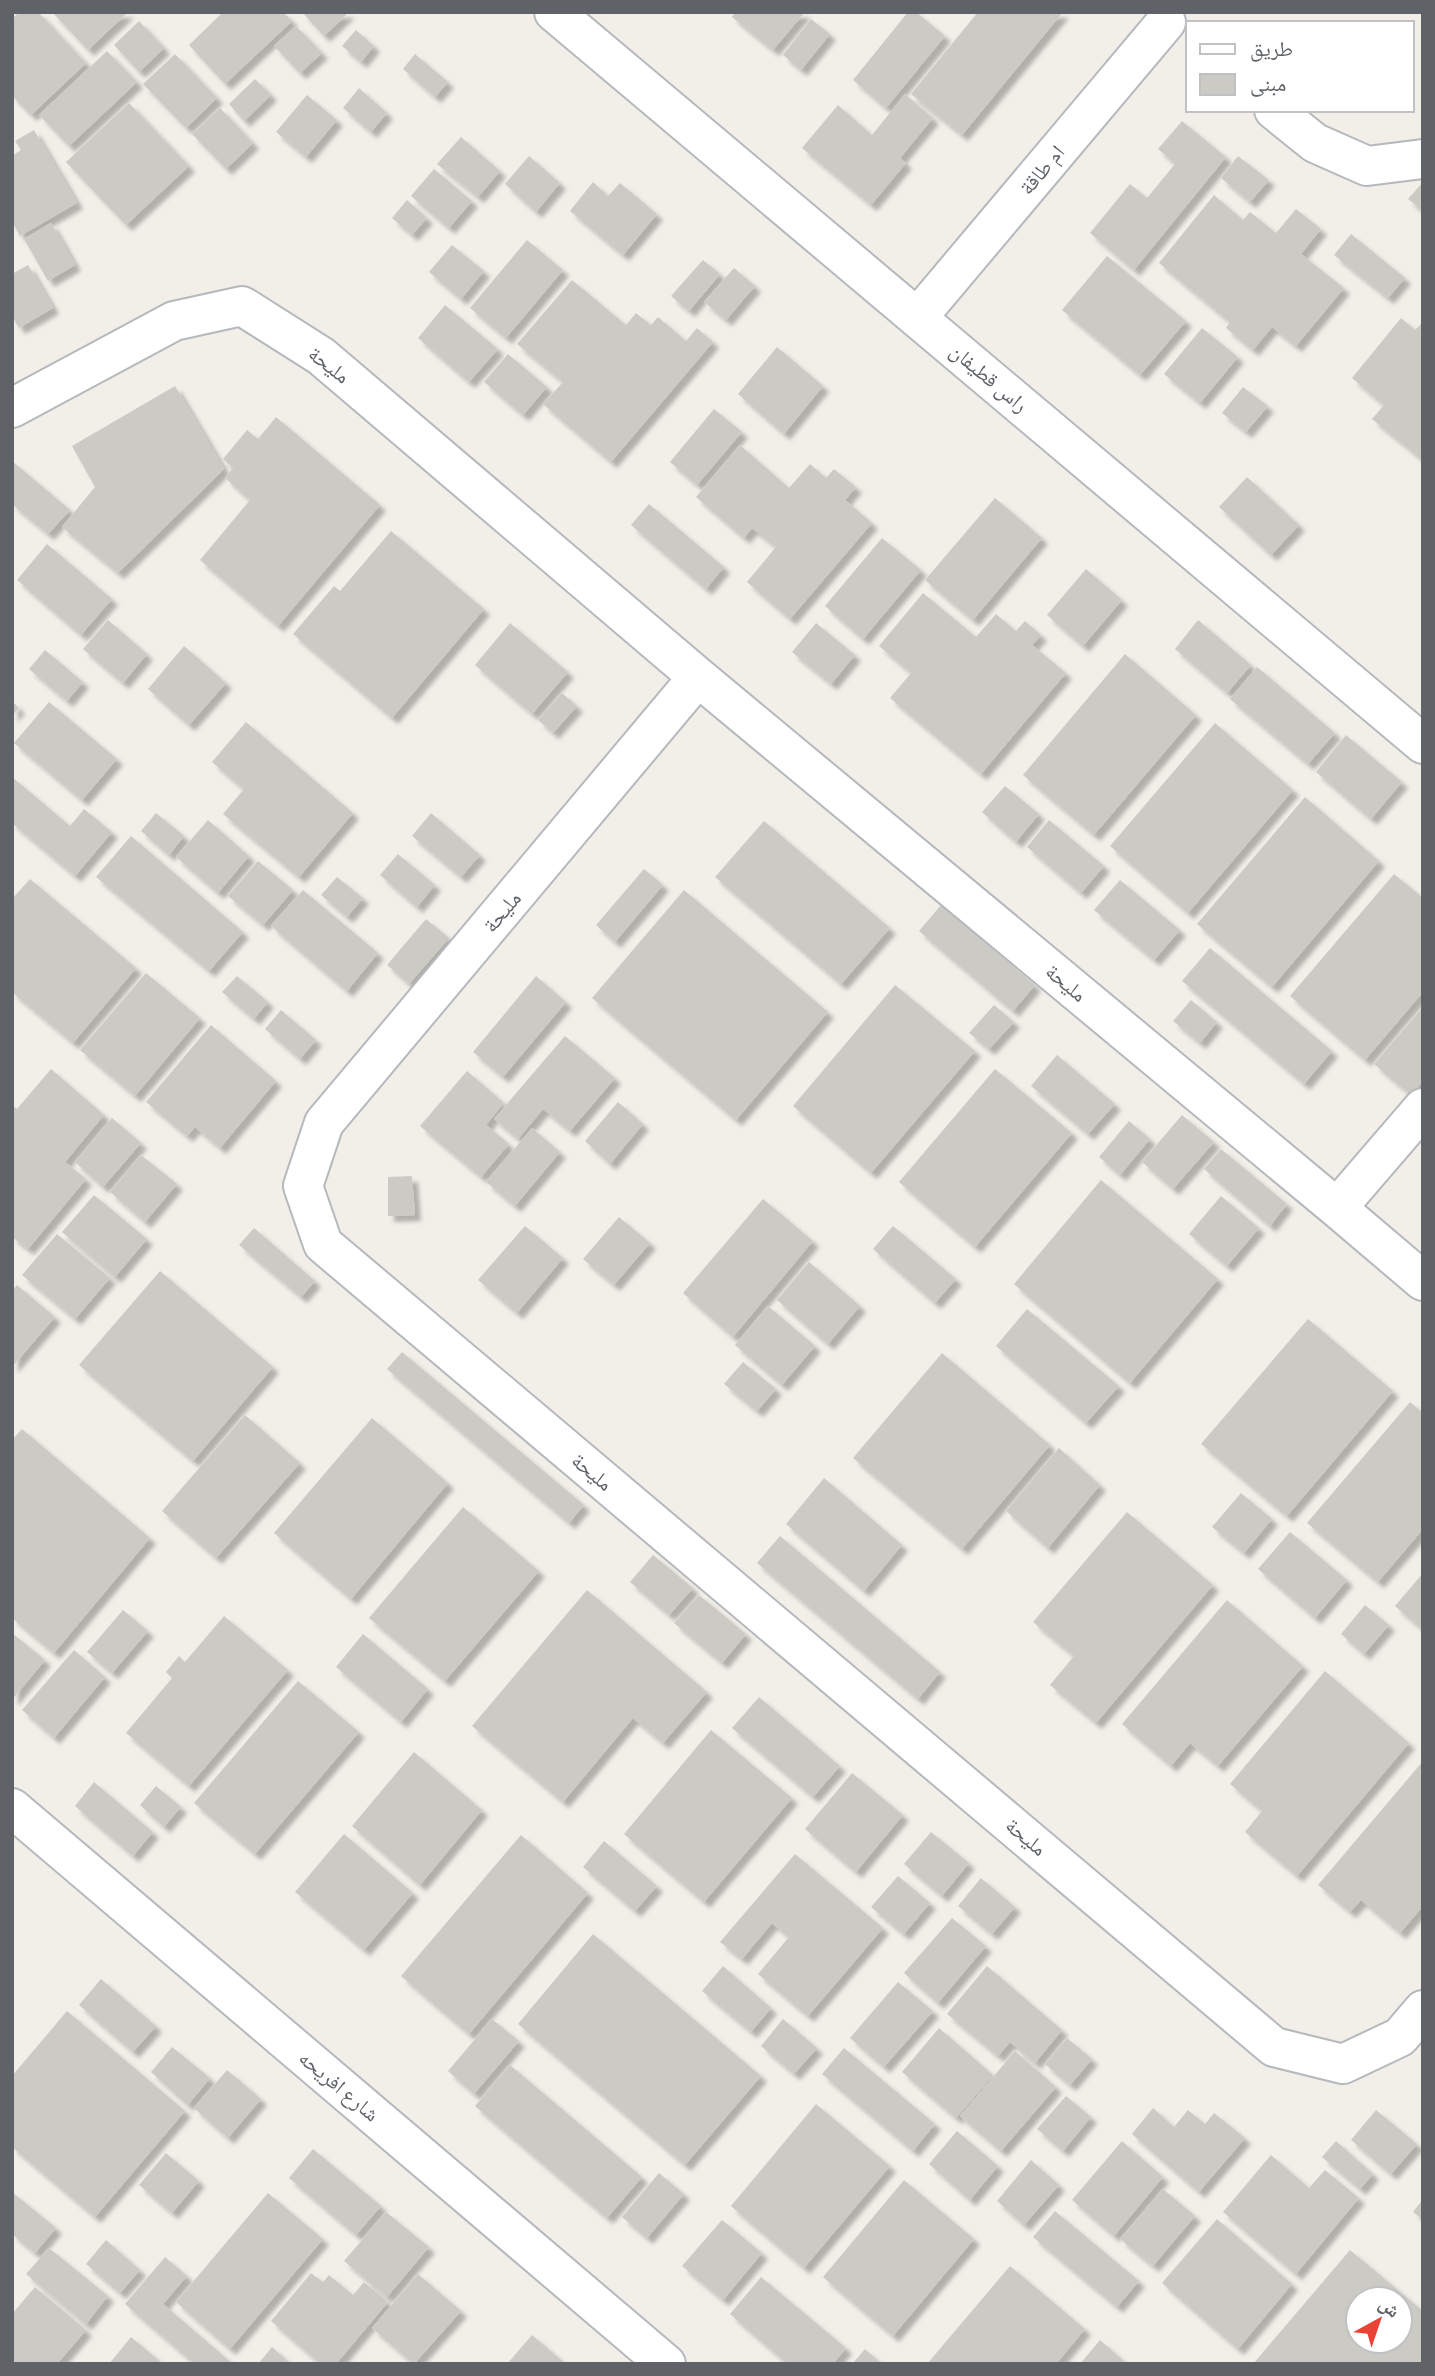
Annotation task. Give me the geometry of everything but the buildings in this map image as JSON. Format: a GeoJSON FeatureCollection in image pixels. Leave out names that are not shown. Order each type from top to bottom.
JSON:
{"type":"FeatureCollection","features":[{"type":"Feature","properties":{"kind":"street","name":"راس قطيفان"},"geometry":{"type":"LineString","coordinates":[[554,12],[1423,744]]}},
{"type":"Feature","properties":{"kind":"street","name":"ام طاقة"},"geometry":{"type":"LineString","coordinates":[[918,318],[1170,25]]}},
{"type":"Feature","properties":{"kind":"street"},"geometry":{"type":"LineString","coordinates":[[1276,112],[1315,144],[1367,166],[1423,159]]}},
{"type":"Feature","properties":{"kind":"street","name":"مليحة"},"geometry":{"type":"LineString","coordinates":[[12,408],[174,321],[242,306],[321,356],[698,677],[1423,1282]]}},
{"type":"Feature","properties":{"kind":"street","name":"مليحة"},"geometry":{"type":"LineString","coordinates":[[698,677],[324,1124],[303,1186],[323,1244],[1274,2047],[1343,2064],[1400,2037],[1423,2010]]}},
{"type":"Feature","properties":{"kind":"street"},"geometry":{"type":"LineString","coordinates":[[1337,1208],[1423,1108]]}},
{"type":"Feature","properties":{"kind":"street","name":"شارع افريحه"},"geometry":{"type":"LineString","coordinates":[[12,1808],[666,2364]]}}]}
